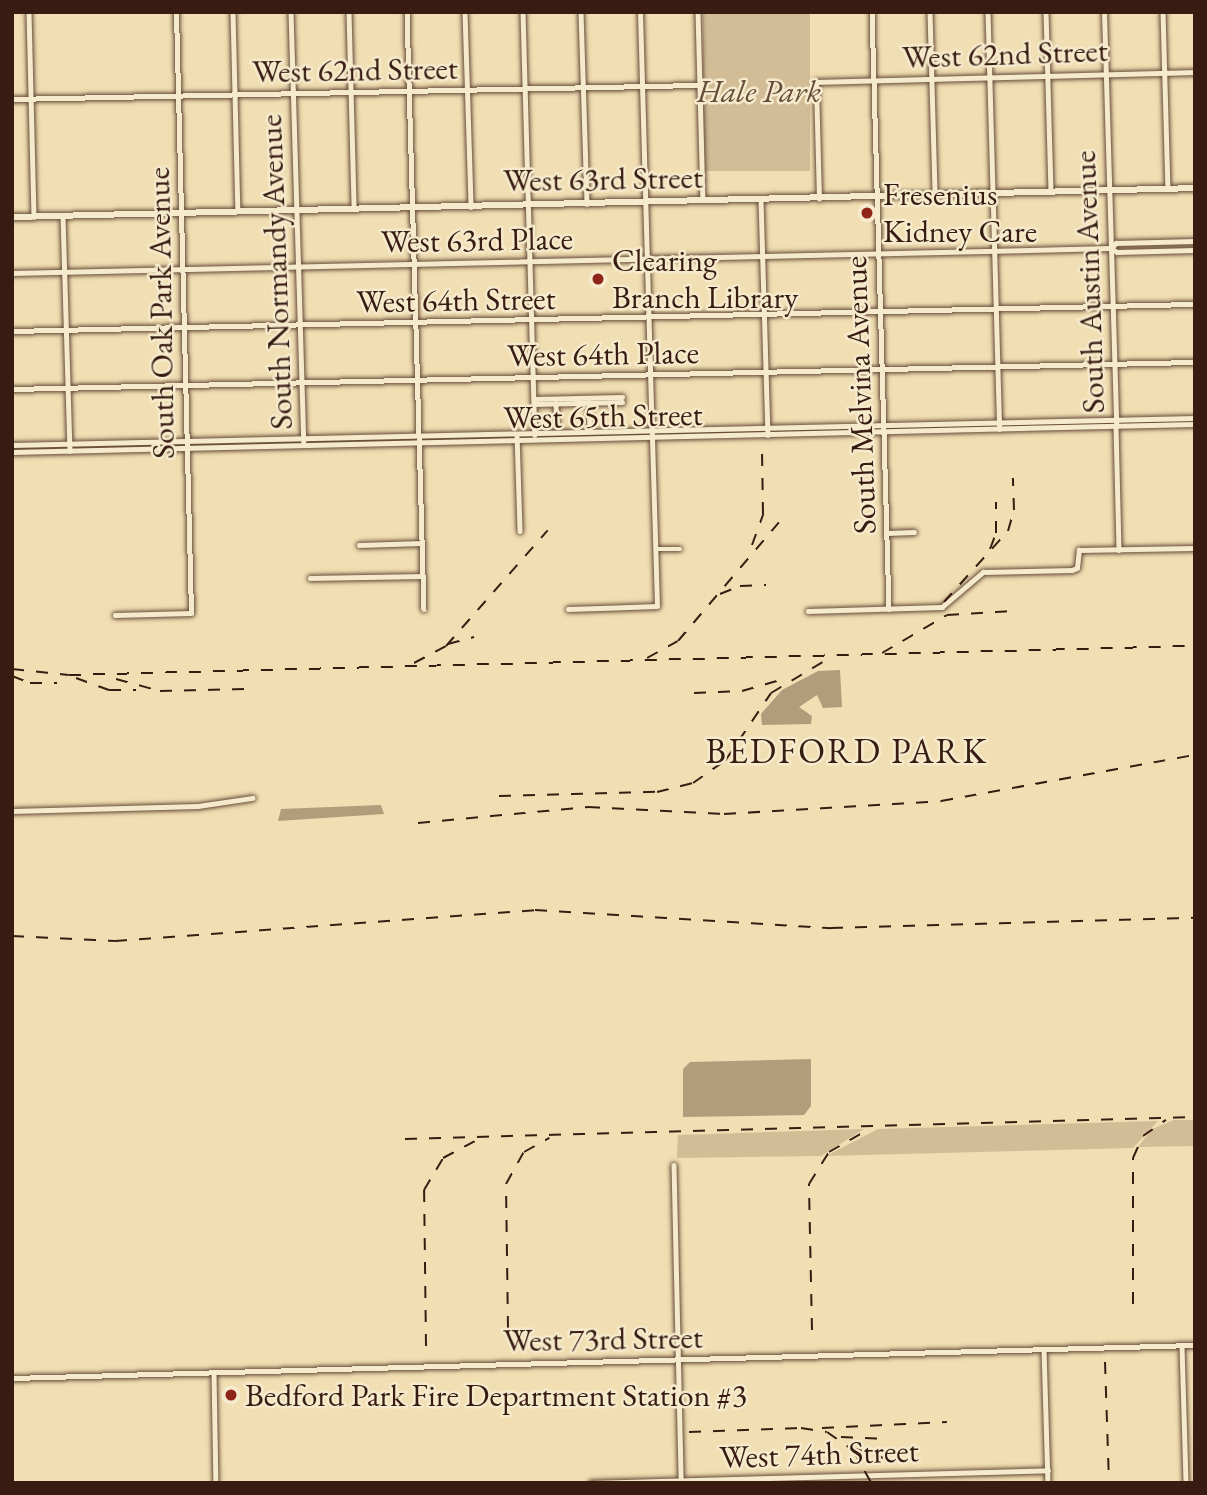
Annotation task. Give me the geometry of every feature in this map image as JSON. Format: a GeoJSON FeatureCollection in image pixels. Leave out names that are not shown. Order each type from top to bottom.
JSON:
{"type":"FeatureCollection","features":[{"type":"Feature","properties":{"kind":"main road","name":"West 63rd Street"},"geometry":{"type":"LineString","coordinates":[[12,217],[1195,188]]}},
{"type":"Feature","properties":{"kind":"street"},"geometry":{"type":"LineString","coordinates":[[29,12],[34,217]]}},
{"type":"Feature","properties":{"kind":"street","name":"South Oak Park Avenue"},"geometry":{"type":"LineString","coordinates":[[115,615],[191,613],[176,12]]}},
{"type":"Feature","properties":{"kind":"street"},"geometry":{"type":"LineString","coordinates":[[233,12],[238,211]]}},
{"type":"Feature","properties":{"kind":"street","name":"South Normandy Avenue"},"geometry":{"type":"LineString","coordinates":[[291,12],[304,442]]}},
{"type":"Feature","properties":{"kind":"street"},"geometry":{"type":"LineString","coordinates":[[349,12],[354,209]]}},
{"type":"Feature","properties":{"kind":"street"},"geometry":{"type":"LineString","coordinates":[[407,12],[424,609]]}},
{"type":"Feature","properties":{"kind":"street"},"geometry":{"type":"LineString","coordinates":[[465,12],[471,207]]}},
{"type":"Feature","properties":{"kind":"street"},"geometry":{"type":"LineString","coordinates":[[523,12],[536,441]]}},
{"type":"Feature","properties":{"kind":"street"},"geometry":{"type":"LineString","coordinates":[[581,12],[587,204]]}},
{"type":"Feature","properties":{"kind":"street"},"geometry":{"type":"LineString","coordinates":[[568,609],[657,606],[639,12]]}},
{"type":"Feature","properties":{"kind":"street"},"geometry":{"type":"LineString","coordinates":[[698,12],[703,202]]}},
{"type":"Feature","properties":{"kind":"street","name":"South Melvina Avenue"},"geometry":{"type":"LineString","coordinates":[[872,12],[889,609]]}},
{"type":"Feature","properties":{"kind":"street"},"geometry":{"type":"LineString","coordinates":[[930,12],[935,195]]}},
{"type":"Feature","properties":{"kind":"street"},"geometry":{"type":"LineString","coordinates":[[988,12],[1000,426]]}},
{"type":"Feature","properties":{"kind":"street"},"geometry":{"type":"LineString","coordinates":[[1046,12],[1051,192]]}},
{"type":"Feature","properties":{"kind":"street","name":"South Austin Avenue"},"geometry":{"type":"LineString","coordinates":[[1104,12],[1119,550]]}},
{"type":"Feature","properties":{"kind":"street"},"geometry":{"type":"LineString","coordinates":[[1163,12],[1168,189]]}},
{"type":"Feature","properties":{"kind":"street","name":"West 62nd Street"},"geometry":{"type":"LineString","coordinates":[[819,198],[816,82],[1195,72]]}},
{"type":"Feature","properties":{"kind":"street","name":"West 62nd Street"},"geometry":{"type":"LineString","coordinates":[[12,99],[699,85]]}},
{"type":"Feature","properties":{"kind":"street"},"geometry":{"type":"LineString","coordinates":[[761,200],[768,432]]}},
{"type":"Feature","properties":{"kind":"street"},"geometry":{"type":"LineString","coordinates":[[63,216],[70,447]]}},
{"type":"Feature","properties":{"kind":"street","name":"West 63rd Place"},"geometry":{"type":"LineString","coordinates":[[1111,248],[1116,243],[1195,241]]}},
{"type":"Feature","properties":{"kind":"street","name":"West 63rd Place"},"geometry":{"type":"LineString","coordinates":[[12,272],[1111,248],[1116,252],[1195,250]]}},
{"type":"Feature","properties":{"kind":"street","name":"West 64th Street"},"geometry":{"type":"LineString","coordinates":[[12,331],[1195,304]]}},
{"type":"Feature","properties":{"kind":"street","name":"West 64th Place"},"geometry":{"type":"LineString","coordinates":[[12,389],[1195,362]]}},
{"type":"Feature","properties":{"kind":"street"},"geometry":{"type":"LineString","coordinates":[[534,402],[622,399]]}},
{"type":"Feature","properties":{"kind":"street"},"geometry":{"type":"LineString","coordinates":[[589,400],[590,426]]}},
{"type":"Feature","properties":{"kind":"street"},"geometry":{"type":"LineString","coordinates":[[556,401],[557,426]]}},
{"type":"Feature","properties":{"kind":"street","name":"West 65th Street"},"geometry":{"type":"LineString","coordinates":[[1116,423],[1195,418]]}},
{"type":"Feature","properties":{"kind":"street","name":"West 65th Street"},"geometry":{"type":"LineString","coordinates":[[12,452],[187,441],[536,441],[1032,425],[1195,424]]}},
{"type":"Feature","properties":{"kind":"street","name":"West 65th Street"},"geometry":{"type":"LineString","coordinates":[[420,440],[535,433],[768,432]]}},
{"type":"Feature","properties":{"kind":"street"},"geometry":{"type":"LineString","coordinates":[[517,434],[520,531]]}},
{"type":"Feature","properties":{"kind":"street","name":"West 65th Street"},"geometry":{"type":"LineString","coordinates":[[12,445],[187,449],[304,442]]}},
{"type":"Feature","properties":{"kind":"street"},"geometry":{"type":"LineString","coordinates":[[887,533],[914,532]]}},
{"type":"Feature","properties":{"kind":"street"},"geometry":{"type":"LineString","coordinates":[[359,545],[422,544]]}},
{"type":"Feature","properties":{"kind":"street"},"geometry":{"type":"LineString","coordinates":[[808,611],[942,607],[983,572],[1077,568],[1079,550],[1195,548]]}},
{"type":"Feature","properties":{"kind":"street"},"geometry":{"type":"LineString","coordinates":[[656,549],[680,549]]}},
{"type":"Feature","properties":{"kind":"street"},"geometry":{"type":"LineString","coordinates":[[310,578],[423,576]]}},
{"type":"Feature","properties":{"kind":"street"},"geometry":{"type":"LineString","coordinates":[[12,811],[198,806],[252,798]]}},
{"type":"Feature","properties":{"kind":"street"},"geometry":{"type":"LineString","coordinates":[[674,1166],[681,1482]]}},
{"type":"Feature","properties":{"kind":"street","name":"West 73rd Street"},"geometry":{"type":"LineString","coordinates":[[12,1378],[1195,1345]]}},
{"type":"Feature","properties":{"kind":"street"},"geometry":{"type":"LineString","coordinates":[[1182,1346],[1186,1483]]}},
{"type":"Feature","properties":{"kind":"street"},"geometry":{"type":"LineString","coordinates":[[1044,1349],[1048,1483]]}},
{"type":"Feature","properties":{"kind":"street"},"geometry":{"type":"LineString","coordinates":[[214,1373],[216,1483]]}},
{"type":"Feature","properties":{"kind":"street","name":"West 74th Street"},"geometry":{"type":"LineString","coordinates":[[591,1483],[1048,1470]]}},
{"type":"Feature","properties":{"kind":"green space","name":"Hale Park"},"geometry":{"type":"Polygon","coordinates":[[[703,12],[810,12],[810,171],[703,171],[703,12]]]}},
{"type":"Feature","properties":{"kind":"green space"},"geometry":{"type":"Polygon","coordinates":[[[1174,1120],[1195,1120],[1195,1146],[1138,1147],[1152,1129],[1174,1120]]]}},
{"type":"Feature","properties":{"kind":"green space"},"geometry":{"type":"Polygon","coordinates":[[[1158,1121],[1133,1148],[826,1156],[878,1129],[1158,1121]]]}},
{"type":"Feature","properties":{"kind":"green space"},"geometry":{"type":"Polygon","coordinates":[[[864,1129],[821,1156],[677,1158],[678,1135],[864,1129]]]}},
{"type":"Feature","properties":{"kind":"shaded area"},"geometry":{"type":"Polygon","coordinates":[[[840,670],[842,707],[823,708],[817,695],[799,707],[812,716],[811,724],[762,725],[761,714],[782,690],[818,671],[840,670]]]}},
{"type":"Feature","properties":{"kind":"shaded area"},"geometry":{"type":"Polygon","coordinates":[[[381,805],[384,814],[278,821],[281,809],[381,805]]]}},
{"type":"Feature","properties":{"kind":"shaded area"},"geometry":{"type":"Polygon","coordinates":[[[811,1059],[811,1106],[804,1115],[683,1117],[683,1069],[690,1062],[811,1059]]]}},
{"type":"Feature","properties":{"kind":"railway"},"geometry":{"type":"LineString","coordinates":[[752,545],[763,514],[762,453]]}},
{"type":"Feature","properties":{"kind":"railway"},"geometry":{"type":"LineString","coordinates":[[944,602],[1008,531],[1014,510],[1013,478]]}},
{"type":"Feature","properties":{"kind":"railway"},"geometry":{"type":"LineString","coordinates":[[990,549],[996,533],[996,502]]}},
{"type":"Feature","properties":{"kind":"railway"},"geometry":{"type":"LineString","coordinates":[[647,658],[678,641],[780,521]]}},
{"type":"Feature","properties":{"kind":"railway"},"geometry":{"type":"LineString","coordinates":[[414,663],[446,646],[548,530]]}},
{"type":"Feature","properties":{"kind":"railway"},"geometry":{"type":"LineString","coordinates":[[720,594],[740,586],[766,585]]}},
{"type":"Feature","properties":{"kind":"railway"},"geometry":{"type":"LineString","coordinates":[[882,653],[947,615],[1013,611]]}},
{"type":"Feature","properties":{"kind":"railway"},"geometry":{"type":"LineString","coordinates":[[448,644],[474,637]]}},
{"type":"Feature","properties":{"kind":"railway"},"geometry":{"type":"LineString","coordinates":[[12,669],[69,675],[1195,646]]}},
{"type":"Feature","properties":{"kind":"railway"},"geometry":{"type":"LineString","coordinates":[[499,796],[657,792],[693,783],[725,761],[771,693],[826,660]]}},
{"type":"Feature","properties":{"kind":"railway"},"geometry":{"type":"LineString","coordinates":[[12,676],[30,683],[57,683]]}},
{"type":"Feature","properties":{"kind":"railway"},"geometry":{"type":"LineString","coordinates":[[76,678],[109,690],[136,690]]}},
{"type":"Feature","properties":{"kind":"railway"},"geometry":{"type":"LineString","coordinates":[[116,679],[160,691],[245,689]]}},
{"type":"Feature","properties":{"kind":"railway"},"geometry":{"type":"LineString","coordinates":[[694,693],[742,691],[778,681]]}},
{"type":"Feature","properties":{"kind":"railway"},"geometry":{"type":"LineString","coordinates":[[418,823],[588,807],[724,814],[941,801],[1195,755]]}},
{"type":"Feature","properties":{"kind":"railway"},"geometry":{"type":"LineString","coordinates":[[12,936],[115,941],[535,910],[831,928],[1195,918]]}},
{"type":"Feature","properties":{"kind":"railway"},"geometry":{"type":"LineString","coordinates":[[405,1139],[1195,1117]]}},
{"type":"Feature","properties":{"kind":"railway"},"geometry":{"type":"LineString","coordinates":[[1133,1304],[1133,1158],[1143,1136],[1166,1120]]}},
{"type":"Feature","properties":{"kind":"railway"},"geometry":{"type":"LineString","coordinates":[[812,1330],[809,1184],[829,1152],[869,1129]]}},
{"type":"Feature","properties":{"kind":"railway"},"geometry":{"type":"LineString","coordinates":[[508,1328],[506,1184],[524,1152],[549,1138]]}},
{"type":"Feature","properties":{"kind":"railway"},"geometry":{"type":"LineString","coordinates":[[426,1346],[424,1190],[443,1158],[475,1141]]}},
{"type":"Feature","properties":{"kind":"railway"},"geometry":{"type":"LineString","coordinates":[[1105,1362],[1109,1483]]}},
{"type":"Feature","properties":{"kind":"railway"},"geometry":{"type":"LineString","coordinates":[[822,1428],[947,1422]]}},
{"type":"Feature","properties":{"kind":"railway"},"geometry":{"type":"LineString","coordinates":[[689,1432],[801,1428],[827,1432],[853,1450],[871,1483]]}},
{"type":"Feature","properties":{"kind":"railway"},"geometry":{"type":"LineString","coordinates":[[841,1437],[888,1439]]}},
{"type":"Feature","properties":{"kind":"railway"},"geometry":{"type":"LineString","coordinates":[[853,1448],[889,1460]]}},
{"type":"Feature","properties":{"kind":"place","name":"Fresenius Kidney Care"},"geometry":{"type":"Point","coordinates":[867,213]}},
{"type":"Feature","properties":{"kind":"place","name":"Clearing Branch Library"},"geometry":{"type":"Point","coordinates":[598,279]}},
{"type":"Feature","properties":{"kind":"place","name":"Bedford Park Fire Department Station #3"},"geometry":{"type":"Point","coordinates":[231,1395]}},
{"type":"Feature","properties":{"kind":"district","name":"BEDFORD PARK"},"geometry":{"type":"Point","coordinates":[847,751]}}]}
